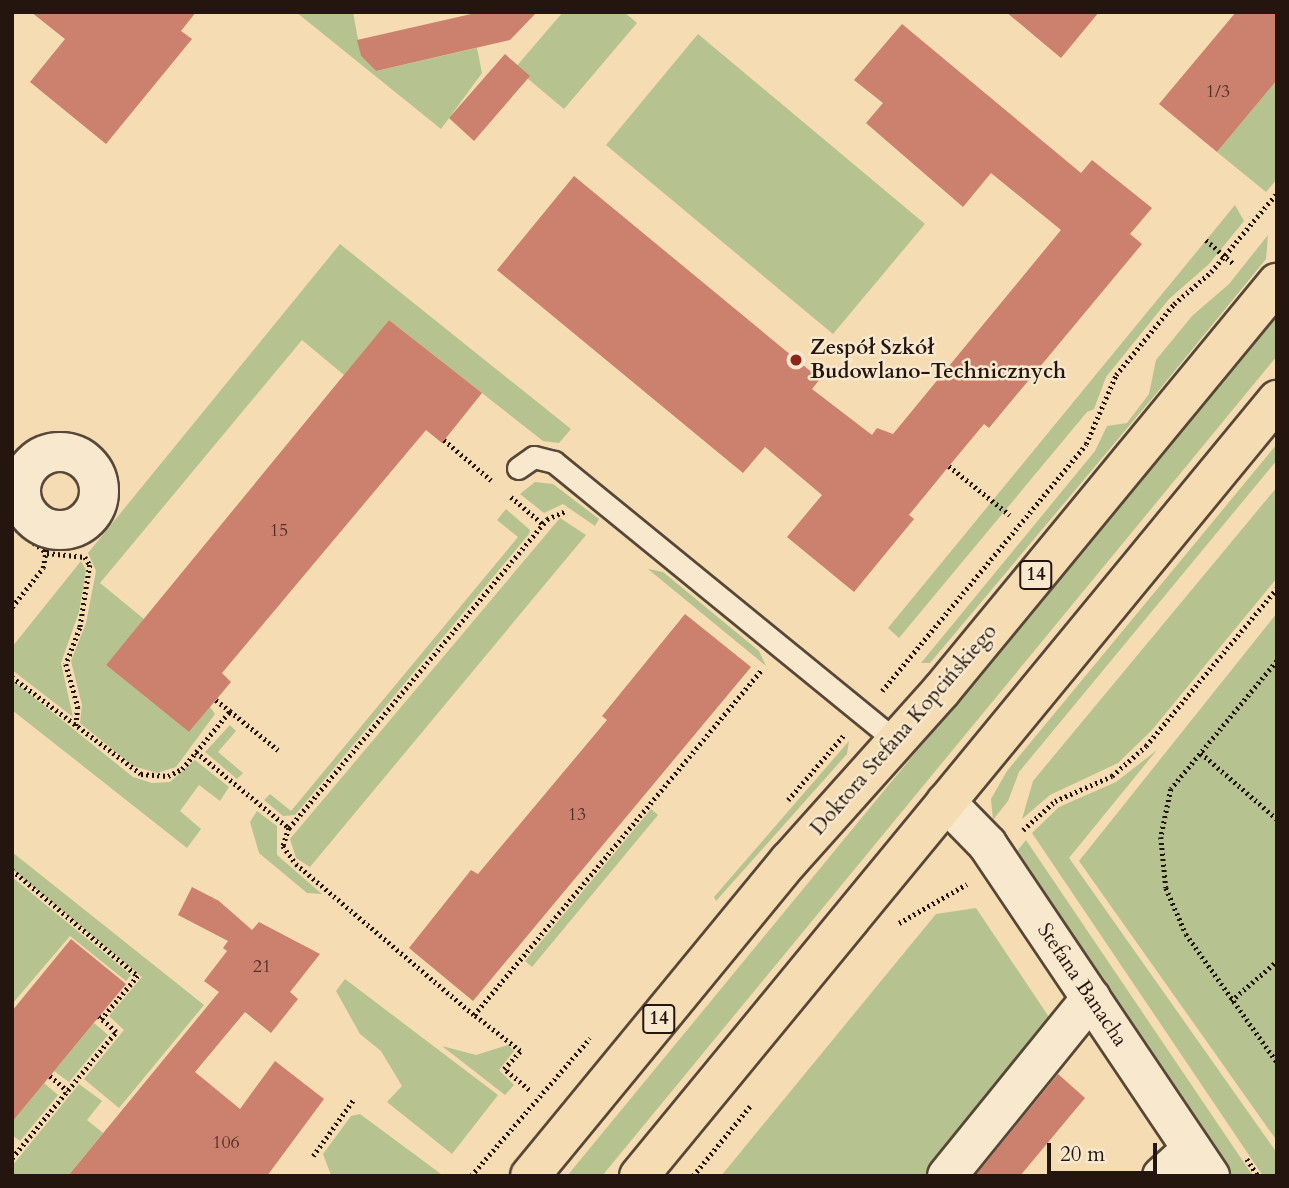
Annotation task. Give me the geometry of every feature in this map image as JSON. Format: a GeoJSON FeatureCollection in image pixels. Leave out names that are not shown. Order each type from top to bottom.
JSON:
{"type":"FeatureCollection","features":[{"type":"Feature","properties":{"kind":"main road","name":"Doktora Stefana Kopcińskiego"},"geometry":{"type":"LineString","coordinates":[[530,1176],[789,862],[896,741],[1277,283]]}},
{"type":"Feature","properties":{"kind":"main road"},"geometry":{"type":"LineString","coordinates":[[639,1176],[1277,400]]}},
{"type":"Feature","properties":{"kind":"street"},"geometry":{"type":"LineString","coordinates":[[68,453],[80,457],[96,477],[99,490],[91,514],[48,541],[26,511],[21,499],[18,469],[43,456],[68,453]]}},
{"type":"Feature","properties":{"kind":"street","name":"Stefana Banacha"},"geometry":{"type":"LineString","coordinates":[[946,802],[987,844],[1201,1162]]}},
{"type":"Feature","properties":{"kind":"street"},"geometry":{"type":"LineString","coordinates":[[947,1176],[1091,998]]}},
{"type":"Feature","properties":{"kind":"street"},"geometry":{"type":"LineString","coordinates":[[1162,1176],[1201,1162]]}},
{"type":"Feature","properties":{"kind":"lane"},"geometry":{"type":"LineString","coordinates":[[518,468],[534,457],[554,462],[896,741]]}},
{"type":"Feature","properties":{"kind":"path"},"geometry":{"type":"LineString","coordinates":[[1206,240],[1234,264]]}},
{"type":"Feature","properties":{"kind":"path"},"geometry":{"type":"LineString","coordinates":[[949,466],[1010,515]]}},
{"type":"Feature","properties":{"kind":"path"},"geometry":{"type":"LineString","coordinates":[[529,1090],[505,1069],[520,1051],[296,864],[283,846],[289,828],[547,519],[559,511],[573,516]]}},
{"type":"Feature","properties":{"kind":"path"},"geometry":{"type":"LineString","coordinates":[[12,526],[85,557],[90,565],[80,628],[66,664],[78,706],[76,726]]}},
{"type":"Feature","properties":{"kind":"path"},"geometry":{"type":"LineString","coordinates":[[12,607],[43,568],[48,541]]}},
{"type":"Feature","properties":{"kind":"path"},"geometry":{"type":"LineString","coordinates":[[1277,661],[1171,789],[1161,837],[1166,888],[1186,934],[1277,1062]]}},
{"type":"Feature","properties":{"kind":"path"},"geometry":{"type":"LineString","coordinates":[[474,1015],[761,670]]}},
{"type":"Feature","properties":{"kind":"path"},"geometry":{"type":"LineString","coordinates":[[12,677],[141,774],[168,776],[182,769],[230,711]]}},
{"type":"Feature","properties":{"kind":"path"},"geometry":{"type":"LineString","coordinates":[[216,700],[278,750]]}},
{"type":"Feature","properties":{"kind":"path"},"geometry":{"type":"LineString","coordinates":[[196,752],[289,828]]}},
{"type":"Feature","properties":{"kind":"path"},"geometry":{"type":"LineString","coordinates":[[1201,753],[1277,819]]}},
{"type":"Feature","properties":{"kind":"path"},"geometry":{"type":"LineString","coordinates":[[12,870],[138,976],[100,1018],[116,1032],[68,1091],[15,1149],[12,1158]]}},
{"type":"Feature","properties":{"kind":"path"},"geometry":{"type":"LineString","coordinates":[[1231,1000],[1277,961]]}},
{"type":"Feature","properties":{"kind":"path"},"geometry":{"type":"LineString","coordinates":[[50,1076],[68,1091]]}},
{"type":"Feature","properties":{"kind":"path"},"geometry":{"type":"LineString","coordinates":[[313,1156],[354,1099]]}},
{"type":"Feature","properties":{"kind":"green space"},"geometry":{"type":"Polygon","coordinates":[[[296,12],[353,12],[361,56],[376,71],[477,48],[482,73],[441,129],[296,12]]]}},
{"type":"Feature","properties":{"kind":"green space"},"geometry":{"type":"Polygon","coordinates":[[[563,12],[624,12],[637,23],[564,109],[515,68],[563,12]]]}},
{"type":"Feature","properties":{"kind":"green space"},"geometry":{"type":"Polygon","coordinates":[[[698,34],[925,224],[833,334],[606,145],[698,34]]]}},
{"type":"Feature","properties":{"kind":"green space"},"geometry":{"type":"Polygon","coordinates":[[[1277,80],[1277,179],[1266,192],[1217,152],[1277,80]]]}},
{"type":"Feature","properties":{"kind":"green space"},"geometry":{"type":"Polygon","coordinates":[[[1235,205],[1244,221],[1209,264],[1169,299],[1106,377],[1094,409],[1087,412],[899,638],[888,628],[1235,205]]]}},
{"type":"Feature","properties":{"kind":"green space"},"geometry":{"type":"Polygon","coordinates":[[[1268,235],[1266,259],[930,663],[921,663],[1095,451],[1107,426],[1127,423],[1149,394],[1156,360],[1192,316],[1229,284],[1268,235]]]}},
{"type":"Feature","properties":{"kind":"green space"},"geometry":{"type":"Polygon","coordinates":[[[340,244],[571,429],[559,443],[543,441],[389,320],[344,375],[302,340],[100,583],[144,619],[106,665],[189,732],[210,707],[215,714],[176,767],[157,773],[133,766],[80,723],[82,705],[71,661],[86,623],[96,571],[88,553],[340,244]]]}},
{"type":"Feature","properties":{"kind":"green space"},"geometry":{"type":"Polygon","coordinates":[[[1277,313],[1277,356],[602,1176],[567,1176],[1277,313]]]}},
{"type":"Feature","properties":{"kind":"green space"},"geometry":{"type":"Polygon","coordinates":[[[1277,444],[1277,460],[1019,772],[1008,801],[993,820],[991,799],[1007,771],[1277,444]]]}},
{"type":"Feature","properties":{"kind":"green space"},"geometry":{"type":"Polygon","coordinates":[[[535,482],[553,484],[599,519],[595,526],[563,504],[544,513],[520,494],[535,482]]]}},
{"type":"Feature","properties":{"kind":"green space"},"geometry":{"type":"Polygon","coordinates":[[[1277,487],[1277,578],[1152,730],[1118,763],[1050,795],[1022,819],[1033,781],[1277,487]]]}},
{"type":"Feature","properties":{"kind":"green space"},"geometry":{"type":"Polygon","coordinates":[[[506,509],[530,530],[529,534],[295,815],[283,816],[264,800],[270,794],[291,811],[518,537],[497,520],[506,509]]]}},
{"type":"Feature","properties":{"kind":"green space"},"geometry":{"type":"Polygon","coordinates":[[[560,518],[586,535],[310,867],[296,858],[290,839],[560,518]]]}},
{"type":"Feature","properties":{"kind":"green space"},"geometry":{"type":"Polygon","coordinates":[[[81,561],[86,570],[79,612],[61,663],[73,717],[12,670],[12,647],[81,561]]]}},
{"type":"Feature","properties":{"kind":"green space"},"geometry":{"type":"Polygon","coordinates":[[[648,569],[663,572],[759,651],[766,666],[648,569]]]}},
{"type":"Feature","properties":{"kind":"green space"},"geometry":{"type":"Polygon","coordinates":[[[1277,613],[1277,1141],[1079,861],[1277,613]]]}},
{"type":"Feature","properties":{"kind":"green space"},"geometry":{"type":"Polygon","coordinates":[[[12,680],[133,777],[152,783],[170,782],[195,760],[229,787],[220,801],[199,785],[180,811],[201,829],[187,848],[12,710],[12,680]]]}},
{"type":"Feature","properties":{"kind":"green space"},"geometry":{"type":"Polygon","coordinates":[[[230,725],[236,731],[218,752],[243,773],[237,779],[205,752],[230,725]]]}},
{"type":"Feature","properties":{"kind":"green space"},"geometry":{"type":"Polygon","coordinates":[[[849,741],[847,754],[716,901],[714,897],[849,741]]]}},
{"type":"Feature","properties":{"kind":"green space"},"geometry":{"type":"Polygon","coordinates":[[[1157,750],[1069,858],[1277,1153],[1277,1176],[1263,1176],[1032,833],[1059,807],[1116,782],[1157,750]]]}},
{"type":"Feature","properties":{"kind":"green space"},"geometry":{"type":"Polygon","coordinates":[[[651,809],[658,815],[532,967],[525,961],[651,809]]]}},
{"type":"Feature","properties":{"kind":"green space"},"geometry":{"type":"Polygon","coordinates":[[[257,811],[277,826],[277,855],[322,894],[307,893],[259,853],[250,822],[257,811]]]}},
{"type":"Feature","properties":{"kind":"green space"},"geometry":{"type":"Polygon","coordinates":[[[1026,840],[1253,1176],[1230,1176],[1014,855],[1026,840]]]}},
{"type":"Feature","properties":{"kind":"green space"},"geometry":{"type":"Polygon","coordinates":[[[12,852],[204,1005],[119,1108],[84,1079],[124,1030],[109,1016],[142,977],[12,869],[12,852]]]}},
{"type":"Feature","properties":{"kind":"green space"},"geometry":{"type":"Polygon","coordinates":[[[12,877],[131,975],[126,981],[70,936],[12,1004],[12,877]]]}},
{"type":"Feature","properties":{"kind":"green space"},"geometry":{"type":"Polygon","coordinates":[[[976,908],[1053,1023],[927,1176],[721,1176],[936,914],[976,908]]]}},
{"type":"Feature","properties":{"kind":"green space"},"geometry":{"type":"Polygon","coordinates":[[[345,979],[498,1095],[452,1154],[387,1102],[402,1086],[381,1051],[360,1034],[336,991],[345,979]]]}},
{"type":"Feature","properties":{"kind":"green space"},"geometry":{"type":"Polygon","coordinates":[[[94,1023],[108,1035],[69,1082],[54,1071],[94,1023]]]}},
{"type":"Feature","properties":{"kind":"green space"},"geometry":{"type":"Polygon","coordinates":[[[508,1045],[514,1051],[499,1070],[514,1085],[505,1095],[442,1046],[476,1055],[508,1045]]]}},
{"type":"Feature","properties":{"kind":"green space"},"geometry":{"type":"Polygon","coordinates":[[[44,1083],[58,1095],[20,1141],[12,1135],[12,1122],[44,1083]]]}},
{"type":"Feature","properties":{"kind":"green space"},"geometry":{"type":"Polygon","coordinates":[[[79,1084],[102,1101],[87,1120],[103,1133],[68,1176],[12,1176],[12,1166],[79,1084]]]}},
{"type":"Feature","properties":{"kind":"green space"},"geometry":{"type":"Polygon","coordinates":[[[360,1114],[441,1174],[331,1175],[323,1154],[351,1116],[360,1114]]]}},
{"type":"Feature","properties":{"kind":"building"},"geometry":{"type":"Polygon","coordinates":[[[31,12],[196,12],[181,31],[192,39],[106,144],[30,82],[65,39],[31,12]]]}},
{"type":"Feature","properties":{"kind":"building"},"geometry":{"type":"Polygon","coordinates":[[[480,12],[537,12],[510,40],[376,71],[361,56],[357,40],[480,12]]]}},
{"type":"Feature","properties":{"kind":"building"},"geometry":{"type":"Polygon","coordinates":[[[1006,12],[1099,12],[1061,58],[1006,12]]]}},
{"type":"Feature","properties":{"kind":"building"},"geometry":{"type":"Polygon","coordinates":[[[1236,12],[1277,12],[1277,80],[1217,152],[1159,104],[1236,12]]]}},
{"type":"Feature","properties":{"kind":"building"},"geometry":{"type":"Polygon","coordinates":[[[902,24],[1081,173],[1092,160],[1152,208],[1130,234],[1142,244],[989,428],[984,424],[949,466],[909,515],[914,519],[854,592],[787,537],[822,495],[765,447],[743,473],[497,270],[574,176],[820,379],[812,389],[872,435],[877,428],[893,434],[1061,230],[991,173],[963,207],[866,123],[883,103],[854,80],[902,24]]]}},
{"type":"Feature","properties":{"kind":"building"},"geometry":{"type":"Polygon","coordinates":[[[505,54],[530,76],[474,141],[449,118],[505,54]]]}},
{"type":"Feature","properties":{"kind":"building"},"geometry":{"type":"Polygon","coordinates":[[[389,320],[482,393],[442,443],[426,430],[222,673],[231,682],[189,732],[106,665],[389,320]]]}},
{"type":"Feature","properties":{"kind":"building"},"geometry":{"type":"Polygon","coordinates":[[[685,614],[751,667],[473,1001],[409,948],[471,870],[478,874],[607,720],[602,716],[685,614]]]}},
{"type":"Feature","properties":{"kind":"building"},"geometry":{"type":"Polygon","coordinates":[[[192,887],[219,901],[252,930],[259,922],[320,954],[290,992],[298,999],[271,1033],[245,1012],[195,1072],[240,1109],[275,1061],[324,1099],[267,1176],[68,1176],[219,992],[204,981],[227,951],[223,948],[228,941],[178,915],[192,887]]]}},
{"type":"Feature","properties":{"kind":"building"},"geometry":{"type":"Polygon","coordinates":[[[71,939],[126,984],[12,1122],[12,1011],[71,939]]]}},
{"type":"Feature","properties":{"kind":"building"},"geometry":{"type":"Polygon","coordinates":[[[1058,1074],[1085,1098],[1020,1176],[975,1176],[1058,1074]]]}},
{"type":"Feature","properties":{"kind":"place","name":"Zespół Szkół Budowlano-Technicznych"},"geometry":{"type":"Point","coordinates":[796,360]}}]}
